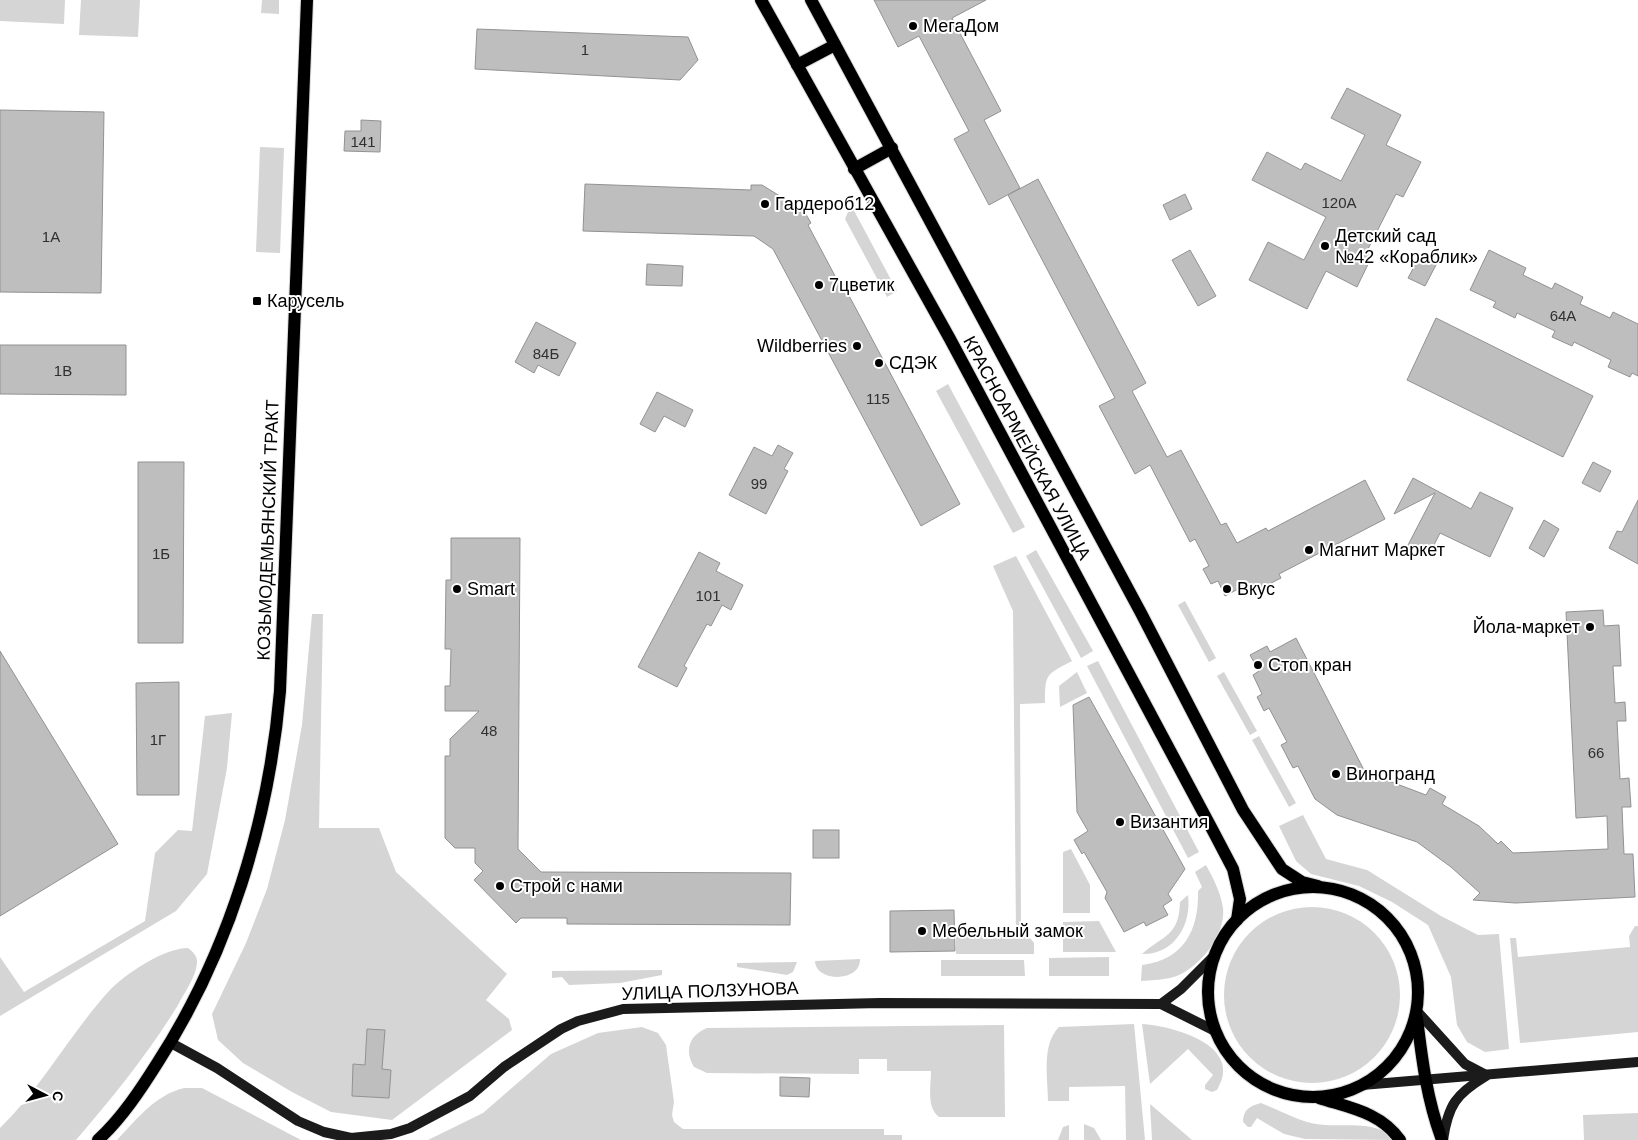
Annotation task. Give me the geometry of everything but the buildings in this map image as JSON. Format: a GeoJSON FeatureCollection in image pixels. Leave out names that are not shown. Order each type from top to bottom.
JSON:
{"type":"FeatureCollection","features":[{"type":"Feature","properties":{"kind":"main road","name":"КОЗЬМОДЕМЬЯНСКИЙ ТРАКТ"},"geometry":{"type":"LineString","coordinates":[[98,1140],[139,1092],[171,1043],[202,984],[240,884],[264,797],[277,724],[307,0]]}},
{"type":"Feature","properties":{"kind":"main road","name":"КРАСНОАРМЕЙСКАЯ УЛИЦА"},"geometry":{"type":"LineString","coordinates":[[761,0],[950,340],[1232,869],[1240,899],[1237,920]]}},
{"type":"Feature","properties":{"kind":"main road","name":"КРАСНОАРМЕЙСКАЯ УЛИЦА"},"geometry":{"type":"LineString","coordinates":[[812,0],[1141,612],[1243,810],[1282,869],[1302,882],[1318,886]]}},
{"type":"Feature","properties":{"kind":"main road"},"geometry":{"type":"LineString","coordinates":[[797,65],[836,45]]}},
{"type":"Feature","properties":{"kind":"main road"},"geometry":{"type":"LineString","coordinates":[[854,168],[892,148]]}},
{"type":"Feature","properties":{"kind":"main road"},"geometry":{"type":"LineString","coordinates":[[1317,1097],[1344,1092],[1362,1085],[1378,1074],[1397,1054],[1411,1029],[1418,991],[1416,971],[1401,934],[1388,918],[1362,899],[1338,889],[1318,886],[1295,888],[1273,894],[1253,905],[1237,920],[1224,937],[1213,957],[1208,979],[1208,1001],[1213,1030],[1231,1057],[1249,1075],[1266,1086],[1285,1093],[1317,1097],[1367,1112],[1388,1126],[1400,1140]]}},
{"type":"Feature","properties":{"kind":"main road"},"geometry":{"type":"LineString","coordinates":[[1161,1004],[1181,989],[1213,957]]}},
{"type":"Feature","properties":{"kind":"main road","name":"УЛИЦА ПОЛЗУНОВА"},"geometry":{"type":"LineString","coordinates":[[171,1043],[217,1068],[298,1121],[324,1132],[352,1138],[391,1134],[410,1128],[470,1096],[504,1067],[561,1029],[578,1020],[623,1009],[880,1003],[1161,1004],[1213,1030]]}},
{"type":"Feature","properties":{"kind":"main road"},"geometry":{"type":"LineString","coordinates":[[1416,1010],[1465,1064],[1487,1075]]}},
{"type":"Feature","properties":{"kind":"main road"},"geometry":{"type":"LineString","coordinates":[[1416,1010],[1424,1078],[1433,1116],[1443,1140]]}},
{"type":"Feature","properties":{"kind":"main road"},"geometry":{"type":"LineString","coordinates":[[1362,1085],[1424,1078],[1487,1075],[1638,1062]]}},
{"type":"Feature","properties":{"kind":"main road"},"geometry":{"type":"LineString","coordinates":[[1443,1140],[1446,1119],[1457,1098],[1464,1090],[1487,1075]]}},
{"type":"Feature","properties":{"kind":"shaded area"},"geometry":{"type":"Polygon","coordinates":[[[0,0],[65,0],[64,24],[0,21],[0,0]]]}},
{"type":"Feature","properties":{"kind":"shaded area"},"geometry":{"type":"Polygon","coordinates":[[[81,0],[140,0],[138,37],[79,35],[81,0]]]}},
{"type":"Feature","properties":{"kind":"shaded area"},"geometry":{"type":"Polygon","coordinates":[[[262,0],[279,0],[279,14],[261,13],[262,0]]]}},
{"type":"Feature","properties":{"kind":"shaded area"},"geometry":{"type":"Polygon","coordinates":[[[260,147],[284,148],[280,253],[256,252],[260,147]]]}},
{"type":"Feature","properties":{"kind":"shaded area"},"geometry":{"type":"Polygon","coordinates":[[[851,205],[897,291],[887,297],[845,219],[851,205]]]}},
{"type":"Feature","properties":{"kind":"shaded area"},"geometry":{"type":"Polygon","coordinates":[[[948,384],[1025,527],[1013,533],[936,391],[948,384]]]}},
{"type":"Feature","properties":{"kind":"shaded area"},"geometry":{"type":"Polygon","coordinates":[[[1036,550],[1093,651],[1081,658],[1026,556],[1036,550]]]}},
{"type":"Feature","properties":{"kind":"shaded area"},"geometry":{"type":"Polygon","coordinates":[[[1016,556],[1072,661],[1049,676],[1046,686],[1045,703],[1020,704],[1021,927],[1034,943],[1034,954],[956,954],[956,934],[1016,934],[1013,611],[993,566],[1016,556]]]}},
{"type":"Feature","properties":{"kind":"shaded area"},"geometry":{"type":"Polygon","coordinates":[[[1185,601],[1216,658],[1209,662],[1178,605],[1185,601]]]}},
{"type":"Feature","properties":{"kind":"shaded area"},"geometry":{"type":"Polygon","coordinates":[[[312,614],[323,614],[319,828],[379,828],[396,872],[507,974],[486,1000],[509,1019],[512,1030],[392,1120],[331,1112],[292,1092],[243,1063],[218,1040],[212,1014],[246,943],[267,889],[285,820],[302,725],[312,614]]]}},
{"type":"Feature","properties":{"kind":"shaded area"},"geometry":{"type":"Polygon","coordinates":[[[1098,661],[1199,852],[1188,858],[1087,666],[1098,661]]]}},
{"type":"Feature","properties":{"kind":"shaded area"},"geometry":{"type":"Polygon","coordinates":[[[1077,672],[1087,693],[1060,707],[1059,686],[1077,672]]]}},
{"type":"Feature","properties":{"kind":"shaded area"},"geometry":{"type":"Polygon","coordinates":[[[1224,672],[1257,731],[1250,735],[1217,676],[1224,672]]]}},
{"type":"Feature","properties":{"kind":"shaded area"},"geometry":{"type":"Polygon","coordinates":[[[232,713],[227,768],[207,874],[176,911],[0,1016],[0,957],[24,992],[145,921],[155,853],[178,830],[192,831],[205,716],[232,713]]]}},
{"type":"Feature","properties":{"kind":"shaded area"},"geometry":{"type":"Polygon","coordinates":[[[1259,736],[1296,803],[1289,807],[1252,740],[1259,736]]]}},
{"type":"Feature","properties":{"kind":"shaded area"},"geometry":{"type":"Polygon","coordinates":[[[1303,815],[1326,859],[1367,870],[1441,916],[1478,935],[1499,934],[1509,1049],[1485,1052],[1467,1042],[1457,1025],[1451,977],[1428,925],[1392,902],[1359,886],[1311,874],[1296,861],[1279,826],[1303,815]]]}},
{"type":"Feature","properties":{"kind":"shaded area"},"geometry":{"type":"Polygon","coordinates":[[[1071,849],[1090,885],[1090,913],[1063,913],[1063,852],[1071,849]]]}},
{"type":"Feature","properties":{"kind":"shaded area"},"geometry":{"type":"Polygon","coordinates":[[[1206,865],[1219,891],[1223,908],[1223,918],[1216,938],[1196,964],[1179,975],[1160,980],[1141,981],[1142,965],[1168,957],[1178,950],[1192,931],[1198,905],[1198,891],[1202,887],[1195,872],[1206,865]]]}},
{"type":"Feature","properties":{"kind":"shaded area"},"geometry":{"type":"Polygon","coordinates":[[[1188,895],[1187,917],[1179,936],[1172,944],[1163,949],[1153,953],[1142,954],[1173,929],[1177,922],[1180,902],[1188,895]]]}},
{"type":"Feature","properties":{"kind":"shaded area"},"geometry":{"type":"Polygon","coordinates":[[[1321,907],[1346,913],[1354,917],[1380,939],[1394,961],[1399,978],[1399,1012],[1394,1029],[1380,1051],[1368,1063],[1346,1077],[1329,1082],[1303,1083],[1278,1077],[1270,1073],[1244,1051],[1230,1029],[1225,1012],[1224,986],[1230,961],[1234,953],[1256,927],[1278,913],[1295,908],[1321,907]]]}},
{"type":"Feature","properties":{"kind":"shaded area"},"geometry":{"type":"Polygon","coordinates":[[[1099,921],[1116,952],[1063,952],[1063,922],[1099,921]]]}},
{"type":"Feature","properties":{"kind":"shaded area"},"geometry":{"type":"Polygon","coordinates":[[[1635,926],[1638,926],[1638,1032],[1520,1043],[1510,938],[1516,938],[1518,957],[1630,947],[1629,936],[1635,926]]]}},
{"type":"Feature","properties":{"kind":"shaded area"},"geometry":{"type":"Polygon","coordinates":[[[188,948],[197,958],[197,963],[192,979],[178,1005],[130,1075],[76,1140],[0,1140],[0,1128],[43,1078],[81,1025],[109,991],[125,977],[157,957],[178,949],[188,948]]]}},
{"type":"Feature","properties":{"kind":"shaded area"},"geometry":{"type":"Polygon","coordinates":[[[1109,957],[1109,976],[1049,976],[1049,958],[1109,957]]]}},
{"type":"Feature","properties":{"kind":"shaded area"},"geometry":{"type":"Polygon","coordinates":[[[860,959],[858,967],[854,972],[838,977],[823,973],[817,968],[815,961],[860,959]]]}},
{"type":"Feature","properties":{"kind":"shaded area"},"geometry":{"type":"Polygon","coordinates":[[[941,960],[1024,960],[1025,976],[941,976],[941,960]]]}},
{"type":"Feature","properties":{"kind":"shaded area"},"geometry":{"type":"Polygon","coordinates":[[[797,962],[793,972],[787,975],[737,967],[737,963],[797,962]]]}},
{"type":"Feature","properties":{"kind":"shaded area"},"geometry":{"type":"Polygon","coordinates":[[[662,970],[662,975],[620,983],[569,985],[562,977],[552,978],[552,971],[662,970]]]}},
{"type":"Feature","properties":{"kind":"shaded area"},"geometry":{"type":"Polygon","coordinates":[[[1134,1024],[1145,1140],[1126,1140],[1125,1086],[1069,1087],[1069,1101],[1048,1101],[1048,1052],[1053,1034],[1059,1027],[1134,1024]]]}},
{"type":"Feature","properties":{"kind":"shaded area"},"geometry":{"type":"Polygon","coordinates":[[[1142,1024],[1187,1034],[1202,1041],[1214,1050],[1221,1061],[1223,1074],[1217,1090],[1212,1092],[1205,1089],[1205,1085],[1213,1075],[1188,1049],[1150,1084],[1142,1024]]]}},
{"type":"Feature","properties":{"kind":"shaded area"},"geometry":{"type":"Polygon","coordinates":[[[1004,1025],[1005,1117],[939,1117],[932,1108],[930,1090],[931,1071],[887,1071],[887,1059],[859,1059],[859,1074],[707,1073],[694,1067],[689,1055],[692,1039],[707,1028],[1004,1025]]]}},
{"type":"Feature","properties":{"kind":"shaded area"},"geometry":{"type":"Polygon","coordinates":[[[642,1027],[658,1033],[666,1045],[674,1102],[672,1115],[674,1122],[683,1129],[884,1129],[884,1135],[902,1135],[902,1140],[428,1140],[483,1113],[551,1054],[598,1033],[642,1027]]]}},
{"type":"Feature","properties":{"kind":"shaded area"},"geometry":{"type":"Polygon","coordinates":[[[184,1088],[202,1088],[301,1140],[117,1140],[155,1102],[174,1091],[184,1088]]]}},
{"type":"Feature","properties":{"kind":"shaded area"},"geometry":{"type":"Polygon","coordinates":[[[1261,1103],[1307,1122],[1376,1128],[1396,1140],[1305,1139],[1284,1134],[1257,1118],[1251,1127],[1248,1127],[1243,1122],[1246,1112],[1250,1107],[1261,1103]]]}},
{"type":"Feature","properties":{"kind":"shaded area"},"geometry":{"type":"Polygon","coordinates":[[[1150,1104],[1192,1140],[1152,1140],[1150,1104]]]}},
{"type":"Feature","properties":{"kind":"shaded area"},"geometry":{"type":"Polygon","coordinates":[[[1638,1113],[1638,1140],[1584,1140],[1583,1115],[1638,1113]]]}},
{"type":"Feature","properties":{"kind":"shaded area"},"geometry":{"type":"Polygon","coordinates":[[[1084,1124],[1094,1128],[1101,1140],[1084,1140],[1084,1124]]]}},
{"type":"Feature","properties":{"kind":"shaded area"},"geometry":{"type":"Polygon","coordinates":[[[1069,1125],[1069,1140],[1058,1140],[1063,1127],[1069,1125]]]}},
{"type":"Feature","properties":{"kind":"place","name":"МегаДом"},"geometry":{"type":"Point","coordinates":[913,26]}},
{"type":"Feature","properties":{"kind":"place","name":"Гардероб12"},"geometry":{"type":"Point","coordinates":[765,204]}},
{"type":"Feature","properties":{"kind":"place","name":"Детский сад №42 «Кораблик»"},"geometry":{"type":"Point","coordinates":[1325,246]}},
{"type":"Feature","properties":{"kind":"place","name":"7цветик"},"geometry":{"type":"Point","coordinates":[819,285]}},
{"type":"Feature","properties":{"kind":"place","name":"Карусель"},"geometry":{"type":"Point","coordinates":[257,301]}},
{"type":"Feature","properties":{"kind":"place","name":"Wildberries"},"geometry":{"type":"Point","coordinates":[857,346]}},
{"type":"Feature","properties":{"kind":"place","name":"СДЭК"},"geometry":{"type":"Point","coordinates":[879,363]}},
{"type":"Feature","properties":{"kind":"place","name":"Магнит Маркет"},"geometry":{"type":"Point","coordinates":[1309,550]}},
{"type":"Feature","properties":{"kind":"place","name":"Smart"},"geometry":{"type":"Point","coordinates":[457,589]}},
{"type":"Feature","properties":{"kind":"place","name":"Вкус"},"geometry":{"type":"Point","coordinates":[1227,589]}},
{"type":"Feature","properties":{"kind":"place","name":"Йола-маркет"},"geometry":{"type":"Point","coordinates":[1590,627]}},
{"type":"Feature","properties":{"kind":"place","name":"Стоп кран"},"geometry":{"type":"Point","coordinates":[1258,665]}},
{"type":"Feature","properties":{"kind":"place","name":"Виногранд"},"geometry":{"type":"Point","coordinates":[1336,774]}},
{"type":"Feature","properties":{"kind":"place","name":"Византия"},"geometry":{"type":"Point","coordinates":[1120,822]}},
{"type":"Feature","properties":{"kind":"place","name":"Строй с нами"},"geometry":{"type":"Point","coordinates":[500,886]}},
{"type":"Feature","properties":{"kind":"place","name":"Мебельный замок"},"geometry":{"type":"Point","coordinates":[922,931]}}]}
